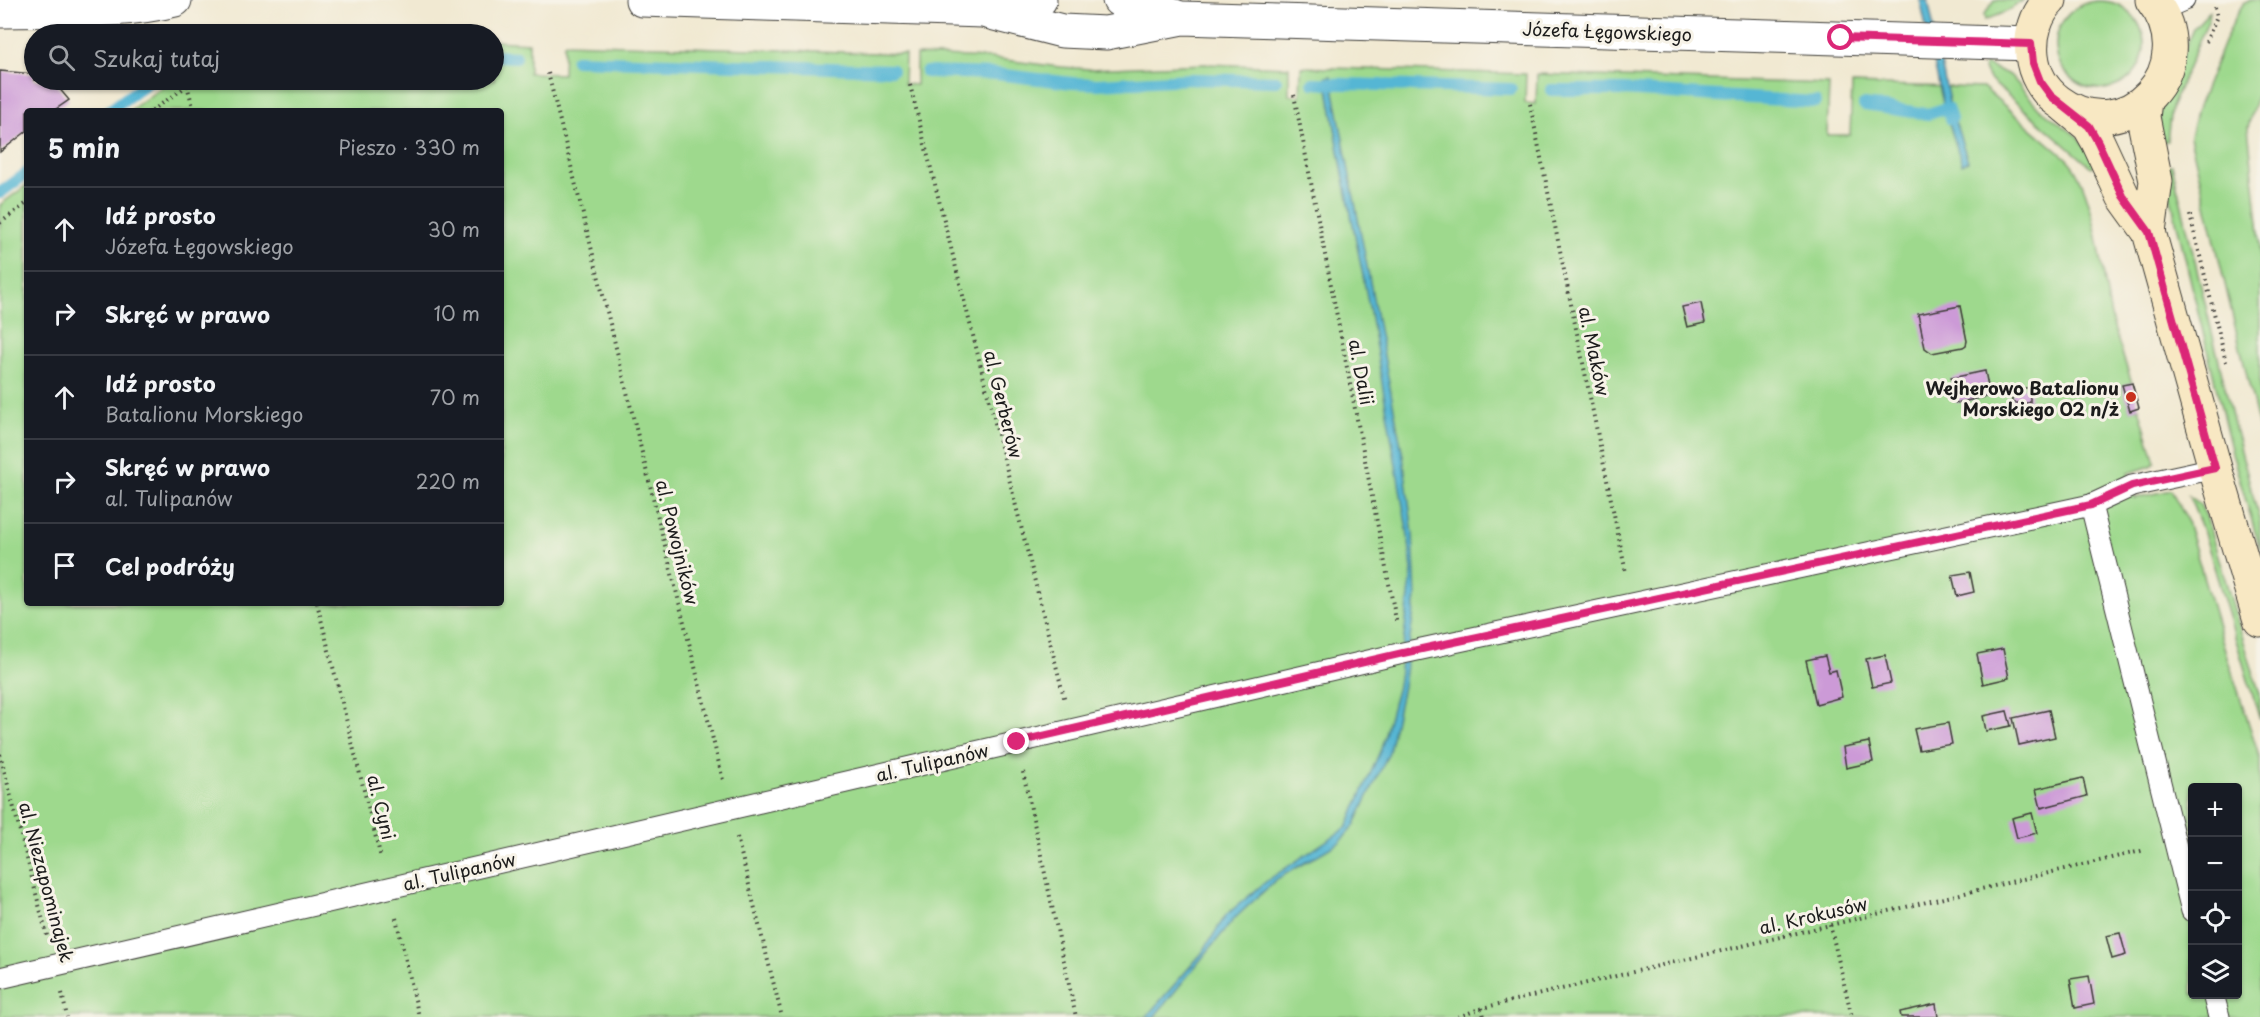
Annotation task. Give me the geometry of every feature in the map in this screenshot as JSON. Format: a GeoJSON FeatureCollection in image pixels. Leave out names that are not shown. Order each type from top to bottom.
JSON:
{"type":"FeatureCollection","features":[{"type":"Feature","properties":{"kind":"main road"},"geometry":{"type":"LineString","coordinates":[[2047,2],[2035,24],[2031,44],[2033,63],[2040,81],[2051,96],[2089,126],[2123,196],[2149,232],[2260,620]]}},
{"type":"Feature","properties":{"kind":"main road"},"geometry":{"type":"LineString","coordinates":[[2066,107],[2082,114],[2098,117],[2131,110],[2145,101],[2159,86],[2167,68],[2171,48],[2165,3]]}},
{"type":"Feature","properties":{"kind":"main road"},"geometry":{"type":"LineString","coordinates":[[2145,101],[2143,117],[2156,181],[2149,232]]}},
{"type":"Feature","properties":{"kind":"street"},"geometry":{"type":"LineString","coordinates":[[0,11],[122,8],[156,5],[175,0]]}},
{"type":"Feature","properties":{"kind":"street","name":"Józefa Łęgowskiego"},"geometry":{"type":"LineString","coordinates":[[642,0],[983,11],[1040,0]]}},
{"type":"Feature","properties":{"kind":"street","name":"Józefa Łęgowskiego"},"geometry":{"type":"LineString","coordinates":[[1119,0],[1182,18]]}},
{"type":"Feature","properties":{"kind":"street","name":"Józefa Łęgowskiego"},"geometry":{"type":"LineString","coordinates":[[983,11],[1062,32],[1106,33],[1182,18],[2031,44]]}},
{"type":"Feature","properties":{"kind":"lane","name":"al. Tulipanów"},"geometry":{"type":"LineString","coordinates":[[0,978],[1403,653],[2091,505],[2132,486],[2215,468]]}},
{"type":"Feature","properties":{"kind":"lane"},"geometry":{"type":"LineString","coordinates":[[2091,505],[2188,893]]}},
{"type":"Feature","properties":{"kind":"lane"},"geometry":{"type":"LineString","coordinates":[[2214,999],[2219,1017]]}},
{"type":"Feature","properties":{"kind":"path"},"geometry":{"type":"LineString","coordinates":[[2204,46],[2217,16],[2215,8]]}},
{"type":"Feature","properties":{"kind":"path","name":"al. Powojników"},"geometry":{"type":"LineString","coordinates":[[548,73],[782,1017]]}},
{"type":"Feature","properties":{"kind":"path","name":"al. Gerberów"},"geometry":{"type":"LineString","coordinates":[[910,85],[1072,729]]}},
{"type":"Feature","properties":{"kind":"path"},"geometry":{"type":"LineString","coordinates":[[156,108],[180,90]]}},
{"type":"Feature","properties":{"kind":"path"},"geometry":{"type":"LineString","coordinates":[[188,90],[193,108]]}},
{"type":"Feature","properties":{"kind":"path","name":"al. Dalii"},"geometry":{"type":"LineString","coordinates":[[1294,95],[1403,653]]}},
{"type":"Feature","properties":{"kind":"path","name":"al. Maków"},"geometry":{"type":"LineString","coordinates":[[1530,104],[1632,604]]}},
{"type":"Feature","properties":{"kind":"path"},"geometry":{"type":"LineString","coordinates":[[0,223],[24,205]]}},
{"type":"Feature","properties":{"kind":"path"},"geometry":{"type":"LineString","coordinates":[[2189,209],[2226,363]]}},
{"type":"Feature","properties":{"kind":"path","name":"al. Cyni"},"geometry":{"type":"LineString","coordinates":[[318,606],[420,1017]]}},
{"type":"Feature","properties":{"kind":"path"},"geometry":{"type":"LineString","coordinates":[[1017,742],[1076,1017]]}},
{"type":"Feature","properties":{"kind":"path","name":"al. Niezapominajek"},"geometry":{"type":"LineString","coordinates":[[0,754],[67,1017]]}},
{"type":"Feature","properties":{"kind":"path","name":"al. Krokusów"},"geometry":{"type":"LineString","coordinates":[[1458,1017],[1482,1008],[2175,843]]}},
{"type":"Feature","properties":{"kind":"path"},"geometry":{"type":"LineString","coordinates":[[1830,925],[1852,1017]]}},
{"type":"Feature","properties":{"kind":"path"},"geometry":{"type":"LineString","coordinates":[[1482,1008],[1484,1017]]}},
{"type":"Feature","properties":{"kind":"green space"},"geometry":{"type":"Polygon","coordinates":[[[1995,0],[2023,0],[2008,11],[1985,20],[1984,15],[1995,0]]]}},
{"type":"Feature","properties":{"kind":"green space"},"geometry":{"type":"Polygon","coordinates":[[[2251,0],[2260,0],[2260,85],[2248,127],[2260,243],[2260,431],[2190,137],[2196,112],[2224,42],[2243,4],[2251,0]]]}},
{"type":"Feature","properties":{"kind":"green space"},"geometry":{"type":"Polygon","coordinates":[[[2100,1],[2117,5],[2131,14],[2140,28],[2144,45],[2140,62],[2131,76],[2117,85],[2100,89],[2083,85],[2069,76],[2060,62],[2056,45],[2060,28],[2069,14],[2083,5],[2100,1]]]}},
{"type":"Feature","properties":{"kind":"green space"},"geometry":{"type":"Polygon","coordinates":[[[2210,11],[2171,108],[2167,141],[2158,143],[2163,101],[2193,29],[2210,11]]]}},
{"type":"Feature","properties":{"kind":"green space"},"geometry":{"type":"Polygon","coordinates":[[[504,42],[529,43],[529,73],[563,74],[564,43],[905,54],[904,84],[916,85],[916,55],[990,58],[1090,69],[1205,64],[1289,67],[1289,95],[1300,96],[1301,67],[1526,74],[1525,103],[1536,104],[1537,74],[1829,84],[1827,135],[1850,135],[1852,84],[1984,88],[2066,158],[2076,171],[2084,189],[2096,234],[2112,321],[2132,383],[2123,385],[2130,410],[2139,408],[2155,462],[2151,466],[2129,473],[2135,498],[2171,490],[2186,518],[2260,758],[2260,1017],[0,1017],[0,205],[24,187],[24,606],[504,606],[504,108],[133,108],[158,90],[504,90],[504,42]]]}},
{"type":"Feature","properties":{"kind":"green space"},"geometry":{"type":"Polygon","coordinates":[[[1984,64],[2010,75],[2039,108],[2078,137],[2096,165],[2091,167],[1989,79],[1984,64]]]}},
{"type":"Feature","properties":{"kind":"green space"},"geometry":{"type":"Polygon","coordinates":[[[2172,165],[2260,522],[2260,549],[2232,453],[2163,166],[2172,165]]]}},
{"type":"Feature","properties":{"kind":"green space"},"geometry":{"type":"Polygon","coordinates":[[[2189,496],[2199,503],[2206,516],[2260,695],[2260,720],[2204,533],[2189,496]]]}},
{"type":"Feature","properties":{"kind":"water"},"geometry":{"type":"Polygon","coordinates":[[[1920,0],[1928,0],[1950,106],[1968,161],[1962,164],[1944,108],[1920,0]]]}},
{"type":"Feature","properties":{"kind":"water"},"geometry":{"type":"Polygon","coordinates":[[[1331,76],[1403,456],[1413,534],[1416,597],[1403,686],[1389,752],[1354,826],[1340,842],[1277,879],[1235,918],[1154,1017],[1146,1017],[1202,953],[1226,915],[1268,880],[1347,827],[1381,749],[1398,686],[1412,571],[1409,542],[1370,312],[1326,77],[1331,76]]]}},
{"type":"Feature","properties":{"kind":"building"},"geometry":{"type":"Polygon","coordinates":[[[0,71],[24,73],[24,90],[60,90],[69,100],[57,108],[24,108],[24,133],[0,152],[0,71]]]}},
{"type":"Feature","properties":{"kind":"building"},"geometry":{"type":"Polygon","coordinates":[[[1701,303],[1705,323],[1687,327],[1682,307],[1701,303]]]}},
{"type":"Feature","properties":{"kind":"building"},"geometry":{"type":"Polygon","coordinates":[[[1960,306],[1966,345],[1932,353],[1925,348],[1918,314],[1960,306]]]}},
{"type":"Feature","properties":{"kind":"building"},"geometry":{"type":"Polygon","coordinates":[[[1985,371],[1990,396],[1956,403],[1951,378],[1985,371]]]}},
{"type":"Feature","properties":{"kind":"building","name":"Wejherowo Batalionu Morskiego 02 n/ż"},"geometry":{"type":"Polygon","coordinates":[[[2132,383],[2139,408],[2130,411],[2122,385],[2132,383]]]}},
{"type":"Feature","properties":{"kind":"building"},"geometry":{"type":"Polygon","coordinates":[[[2012,388],[2030,388],[2030,403],[2012,403],[2012,388]]]}},
{"type":"Feature","properties":{"kind":"building"},"geometry":{"type":"Polygon","coordinates":[[[1970,572],[1974,592],[1957,596],[1952,575],[1970,572]]]}},
{"type":"Feature","properties":{"kind":"building"},"geometry":{"type":"Polygon","coordinates":[[[2003,649],[2009,678],[1983,684],[1977,654],[2003,649]]]}},
{"type":"Feature","properties":{"kind":"building"},"geometry":{"type":"Polygon","coordinates":[[[1885,655],[1891,683],[1872,687],[1866,659],[1885,655]]]}},
{"type":"Feature","properties":{"kind":"building"},"geometry":{"type":"Polygon","coordinates":[[[1825,656],[1829,672],[1836,670],[1842,697],[1816,704],[1806,660],[1825,656]]]}},
{"type":"Feature","properties":{"kind":"building"},"geometry":{"type":"Polygon","coordinates":[[[2049,710],[2055,737],[2019,745],[2013,718],[2049,710]]]}},
{"type":"Feature","properties":{"kind":"building"},"geometry":{"type":"Polygon","coordinates":[[[2007,711],[2011,726],[1986,731],[1983,716],[2007,711]]]}},
{"type":"Feature","properties":{"kind":"building"},"geometry":{"type":"Polygon","coordinates":[[[1948,723],[1952,744],[1919,750],[1914,729],[1948,723]]]}},
{"type":"Feature","properties":{"kind":"building"},"geometry":{"type":"Polygon","coordinates":[[[1869,742],[1873,762],[1846,768],[1843,747],[1869,742]]]}},
{"type":"Feature","properties":{"kind":"building"},"geometry":{"type":"Polygon","coordinates":[[[2083,778],[2087,796],[2041,808],[2036,789],[2083,778]]]}},
{"type":"Feature","properties":{"kind":"building"},"geometry":{"type":"Polygon","coordinates":[[[2032,813],[2037,833],[2017,838],[2012,818],[2032,813]]]}},
{"type":"Feature","properties":{"kind":"building"},"geometry":{"type":"Polygon","coordinates":[[[2120,933],[2126,955],[2112,959],[2106,936],[2120,933]]]}},
{"type":"Feature","properties":{"kind":"building"},"geometry":{"type":"Polygon","coordinates":[[[2089,976],[2094,1004],[2075,1008],[2070,979],[2089,976]]]}},
{"type":"Feature","properties":{"kind":"building"},"geometry":{"type":"Polygon","coordinates":[[[1936,1004],[1938,1017],[1901,1017],[1900,1012],[1936,1004]]]}},
{"type":"Feature","properties":{"kind":"waterway"},"geometry":{"type":"LineString","coordinates":[[504,56],[516,57]]}},
{"type":"Feature","properties":{"kind":"waterway"},"geometry":{"type":"LineString","coordinates":[[576,60],[892,70]]}},
{"type":"Feature","properties":{"kind":"waterway"},"geometry":{"type":"LineString","coordinates":[[926,72],[996,74],[1098,84],[1190,79],[1276,81]]}},
{"type":"Feature","properties":{"kind":"waterway"},"geometry":{"type":"LineString","coordinates":[[1313,83],[1511,89]]}},
{"type":"Feature","properties":{"kind":"waterway"},"geometry":{"type":"LineString","coordinates":[[113,108],[137,90]]}},
{"type":"Feature","properties":{"kind":"waterway"},"geometry":{"type":"LineString","coordinates":[[1551,90],[1622,90],[1815,102]]}},
{"type":"Feature","properties":{"kind":"waterway"},"geometry":{"type":"LineString","coordinates":[[1864,105],[1928,114],[1947,108],[1951,119]]}},
{"type":"Feature","properties":{"kind":"waterway"},"geometry":{"type":"LineString","coordinates":[[0,193],[24,175]]}},
{"type":"Feature","properties":{"kind":"place","name":"Wejherowo Batalionu Morskiego 02 n/ż"},"geometry":{"type":"Point","coordinates":[2131,397]}},
{"type":"Feature","properties":{"kind":"route"},"geometry":{"type":"LineString","coordinates":[[1017,742],[1403,653],[2091,505],[2132,486],[2215,468],[2149,232],[2123,196],[2089,126],[2051,96],[2040,81],[2033,63],[2031,44],[1841,38]]}}]}
